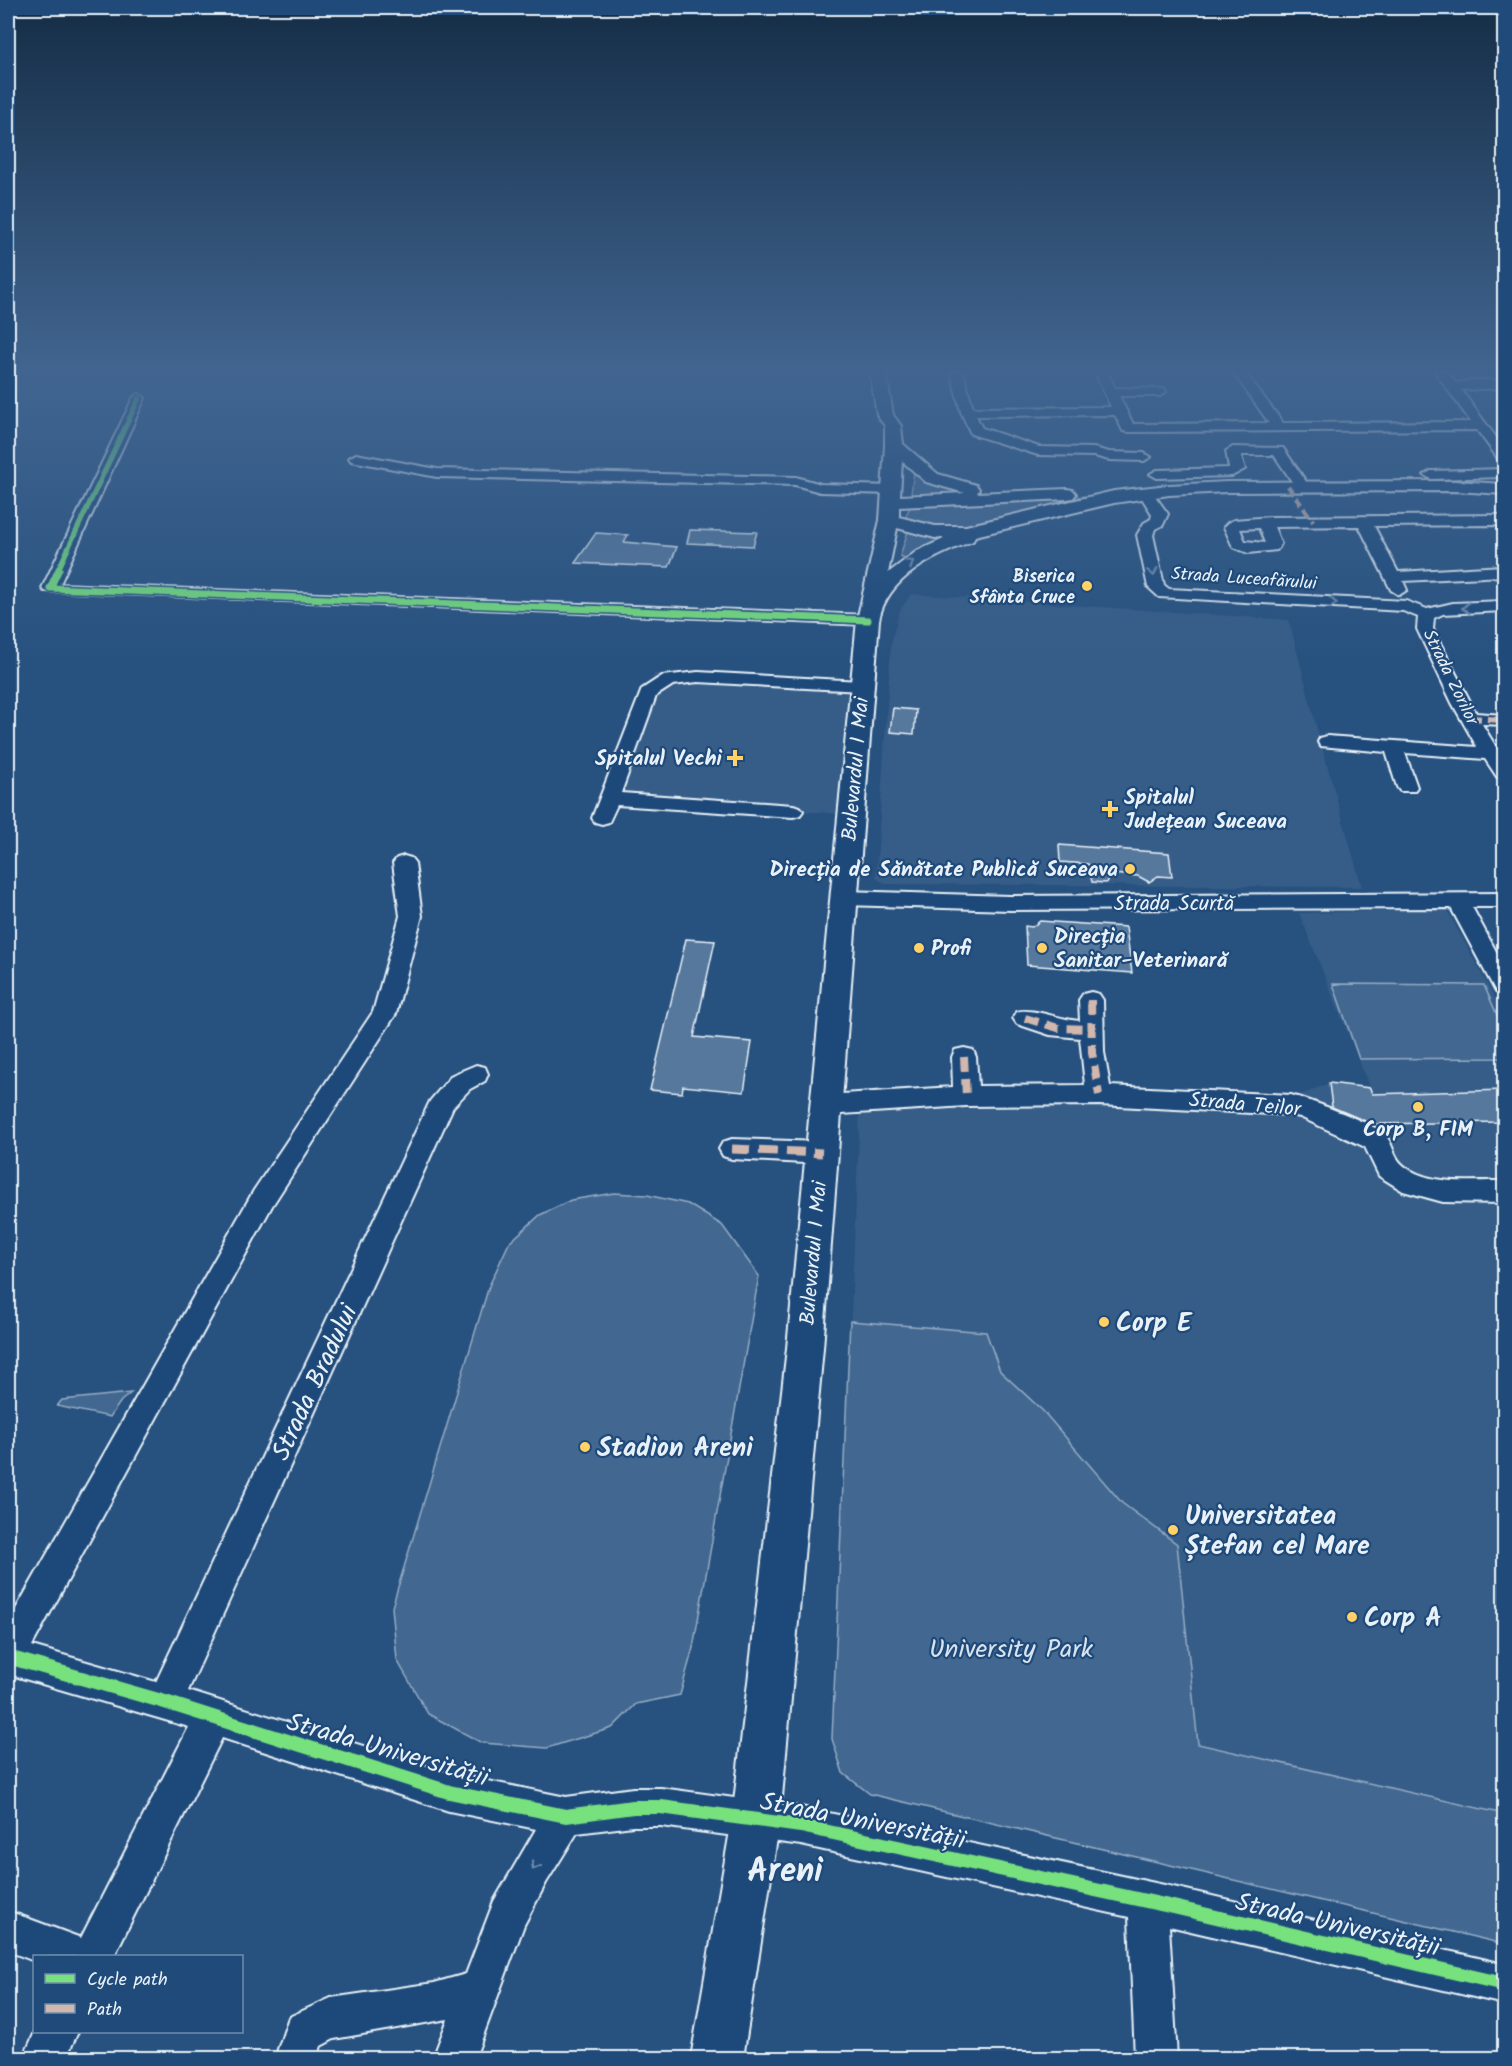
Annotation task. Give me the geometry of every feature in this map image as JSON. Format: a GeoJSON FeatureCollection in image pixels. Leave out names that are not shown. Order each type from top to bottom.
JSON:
{"type":"FeatureCollection","features":[{"type":"Feature","properties":{"kind":"main road","name":"Bulevardul 1 Mai"},"geometry":{"type":"LineString","coordinates":[[717,2058],[756,1819],[805,1348],[861,686],[869,612],[891,504],[893,468]]}},
{"type":"Feature","properties":{"kind":"main road"},"geometry":{"type":"LineString","coordinates":[[919,468],[938,481],[978,490],[1036,495]]}},
{"type":"Feature","properties":{"kind":"main road"},"geometry":{"type":"LineString","coordinates":[[891,504],[1169,490],[1295,486],[1455,486],[1504,483]]}},
{"type":"Feature","properties":{"kind":"main road"},"geometry":{"type":"LineString","coordinates":[[1455,486],[1504,489]]}},
{"type":"Feature","properties":{"kind":"main road"},"geometry":{"type":"LineString","coordinates":[[869,612],[890,581],[912,561],[945,545],[994,527],[1075,504],[1145,492]]}},
{"type":"Feature","properties":{"kind":"main road"},"geometry":{"type":"LineString","coordinates":[[891,504],[916,528],[944,533],[994,527]]}},
{"type":"Feature","properties":{"kind":"street"},"geometry":{"type":"LineString","coordinates":[[106,468],[50,588],[869,612]]}},
{"type":"Feature","properties":{"kind":"street"},"geometry":{"type":"LineString","coordinates":[[413,468],[437,473],[796,481],[891,504]]}},
{"type":"Feature","properties":{"kind":"street"},"geometry":{"type":"LineString","coordinates":[[1153,468],[1169,490]]}},
{"type":"Feature","properties":{"kind":"street"},"geometry":{"type":"LineString","coordinates":[[1157,474],[1232,472],[1238,468]]}},
{"type":"Feature","properties":{"kind":"street"},"geometry":{"type":"LineString","coordinates":[[1286,468],[1313,520]]}},
{"type":"Feature","properties":{"kind":"street"},"geometry":{"type":"LineString","coordinates":[[1431,475],[1504,473]]}},
{"type":"Feature","properties":{"kind":"street","name":"Strada Luceafărului"},"geometry":{"type":"LineString","coordinates":[[1145,492],[1160,514],[1158,522],[1149,526],[1145,535],[1156,587],[1165,594],[1406,606],[1428,615]]}},
{"type":"Feature","properties":{"kind":"street"},"geometry":{"type":"LineString","coordinates":[[1265,524],[1273,544],[1268,548],[1248,548],[1238,544],[1232,528],[1240,524],[1313,520],[1503,522]]}},
{"type":"Feature","properties":{"kind":"street"},"geometry":{"type":"LineString","coordinates":[[1364,521],[1406,606]]}},
{"type":"Feature","properties":{"kind":"street"},"geometry":{"type":"LineString","coordinates":[[1393,577],[1504,571]]}},
{"type":"Feature","properties":{"kind":"street","name":"Strada Zorilor"},"geometry":{"type":"LineString","coordinates":[[1504,606],[1449,609],[1428,615],[1425,621],[1425,629],[1470,718],[1490,754],[1504,773]]}},
{"type":"Feature","properties":{"kind":"street"},"geometry":{"type":"LineString","coordinates":[[602,818],[648,693],[668,680],[698,677],[861,686]]}},
{"type":"Feature","properties":{"kind":"street"},"geometry":{"type":"LineString","coordinates":[[1470,718],[1504,720]]}},
{"type":"Feature","properties":{"kind":"street"},"geometry":{"type":"LineString","coordinates":[[1327,742],[1490,754]]}},
{"type":"Feature","properties":{"kind":"street"},"geometry":{"type":"LineString","coordinates":[[1394,748],[1407,787]]}},
{"type":"Feature","properties":{"kind":"street"},"geometry":{"type":"LineString","coordinates":[[609,798],[793,811]]}},
{"type":"Feature","properties":{"kind":"street"},"geometry":{"type":"LineString","coordinates":[[8,1657],[263,1198],[384,1014],[411,916],[404,863]]}},
{"type":"Feature","properties":{"kind":"street","name":"Strada Scurtă"},"geometry":{"type":"LineString","coordinates":[[844,898],[1010,903],[1504,900]]}},
{"type":"Feature","properties":{"kind":"street"},"geometry":{"type":"LineString","coordinates":[[1458,901],[1504,986]]}},
{"type":"Feature","properties":{"kind":"street"},"geometry":{"type":"LineString","coordinates":[[1091,1000],[1092,1052],[1099,1095]]}},
{"type":"Feature","properties":{"kind":"street"},"geometry":{"type":"LineString","coordinates":[[1025,1018],[1046,1027],[1069,1031],[1092,1029]]}},
{"type":"Feature","properties":{"kind":"street"},"geometry":{"type":"LineString","coordinates":[[964,1057],[966,1096]]}},
{"type":"Feature","properties":{"kind":"street","name":"Strada Bradului"},"geometry":{"type":"LineString","coordinates":[[165,1702],[443,1101],[460,1082],[476,1074]]}},
{"type":"Feature","properties":{"kind":"street","name":"Strada Teilor"},"geometry":{"type":"LineString","coordinates":[[826,1105],[966,1096],[1099,1095],[1291,1105],[1305,1108],[1374,1140],[1379,1146],[1382,1160],[1390,1169],[1419,1184],[1429,1188],[1457,1192],[1504,1192]]}},
{"type":"Feature","properties":{"kind":"street"},"geometry":{"type":"LineString","coordinates":[[732,1149],[822,1153]]}},
{"type":"Feature","properties":{"kind":"street","name":"Strada Universității"},"geometry":{"type":"LineString","coordinates":[[8,1657],[165,1702],[212,1719],[449,1792],[566,1816],[633,1807],[661,1807],[756,1819],[854,1837],[1504,1984]]}},
{"type":"Feature","properties":{"kind":"street"},"geometry":{"type":"LineString","coordinates":[[94,1955],[212,1719]]}},
{"type":"Feature","properties":{"kind":"street"},"geometry":{"type":"LineString","coordinates":[[454,2058],[508,1915],[532,1869],[566,1816]]}},
{"type":"Feature","properties":{"kind":"street"},"geometry":{"type":"LineString","coordinates":[[1148,1902],[1156,2058]]}},
{"type":"Feature","properties":{"kind":"street"},"geometry":{"type":"LineString","coordinates":[[8,1931],[72,1955]]}},
{"type":"Feature","properties":{"kind":"street"},"geometry":{"type":"LineString","coordinates":[[296,2058],[304,2032],[332,2019],[434,2003],[480,1990]]}},
{"type":"Feature","properties":{"kind":"street"},"geometry":{"type":"LineString","coordinates":[[44,2058],[56,2033]]}},
{"type":"Feature","properties":{"kind":"shaded area","name":"Spitalul Județean Suceava"},"geometry":{"type":"Polygon","coordinates":[[[911,594],[1289,620],[1362,887],[886,884],[876,878],[891,644],[899,612],[911,594]]]}},
{"type":"Feature","properties":{"kind":"shaded area","name":"Spitalul Vechi"},"geometry":{"type":"Polygon","coordinates":[[[654,674],[853,686],[841,814],[609,798],[654,674]]]}},
{"type":"Feature","properties":{"kind":"shaded area","name":"Universitatea Ștefan cel Mare"},"geometry":{"type":"Polygon","coordinates":[[[1447,910],[1504,1015],[1504,1944],[870,1794],[843,1773],[832,1739],[860,1109],[1123,1101],[1300,1114],[1298,1096],[1329,1083],[1370,1088],[1299,913],[1447,910]]]}},
{"type":"Feature","properties":{"kind":"green space"},"geometry":{"type":"Polygon","coordinates":[[[914,470],[962,490],[999,494],[916,497],[911,494],[914,470]]]}},
{"type":"Feature","properties":{"kind":"green space"},"geometry":{"type":"Polygon","coordinates":[[[1090,496],[954,530],[909,522],[906,516],[911,504],[1090,496]]]}},
{"type":"Feature","properties":{"kind":"green space"},"geometry":{"type":"Polygon","coordinates":[[[908,531],[954,537],[907,559],[900,556],[908,531]]]}},
{"type":"Feature","properties":{"kind":"green space"},"geometry":{"type":"Polygon","coordinates":[[[1333,984],[1484,985],[1504,1031],[1504,1058],[1359,1059],[1333,984]]]}},
{"type":"Feature","properties":{"kind":"green space","name":"Stadion Areni"},"geometry":{"type":"Polygon","coordinates":[[[614,1193],[647,1195],[688,1204],[722,1225],[759,1276],[693,1648],[680,1695],[636,1704],[612,1728],[547,1748],[482,1743],[428,1714],[397,1660],[392,1607],[489,1286],[509,1243],[540,1215],[571,1200],[614,1193]]]}},
{"type":"Feature","properties":{"kind":"green space","name":"University Park"},"geometry":{"type":"Polygon","coordinates":[[[850,1321],[986,1332],[1000,1371],[1043,1411],[1122,1503],[1177,1544],[1198,1744],[1504,1814],[1504,1944],[870,1794],[843,1773],[832,1739],[850,1321]]]}},
{"type":"Feature","properties":{"kind":"green space"},"geometry":{"type":"Polygon","coordinates":[[[131,1393],[121,1401],[110,1417],[57,1406],[62,1400],[131,1393]]]}},
{"type":"Feature","properties":{"kind":"building"},"geometry":{"type":"Polygon","coordinates":[[[690,530],[757,532],[753,546],[687,543],[690,530]]]}},
{"type":"Feature","properties":{"kind":"building"},"geometry":{"type":"Polygon","coordinates":[[[596,533],[628,535],[624,542],[677,547],[669,567],[575,563],[596,533]]]}},
{"type":"Feature","properties":{"kind":"building"},"geometry":{"type":"Polygon","coordinates":[[[893,708],[916,710],[914,734],[890,732],[893,708]]]}},
{"type":"Feature","properties":{"kind":"building","name":"Direcția de Sănătate Publică Suceava"},"geometry":{"type":"Polygon","coordinates":[[[1059,845],[1169,853],[1172,877],[1158,876],[1149,882],[1138,876],[1110,874],[1106,883],[1092,882],[1088,864],[1060,862],[1059,845]]]}},
{"type":"Feature","properties":{"kind":"building","name":"Direcția Sanitar-Veterinară"},"geometry":{"type":"Polygon","coordinates":[[[1040,921],[1126,927],[1132,973],[1027,965],[1025,926],[1032,927],[1040,921]]]}},
{"type":"Feature","properties":{"kind":"building"},"geometry":{"type":"Polygon","coordinates":[[[686,939],[715,941],[694,1037],[752,1042],[744,1092],[683,1086],[682,1093],[650,1090],[686,939]]]}},
{"type":"Feature","properties":{"kind":"building","name":"Corp B, FIM"},"geometry":{"type":"Polygon","coordinates":[[[1329,1083],[1370,1088],[1372,1094],[1504,1090],[1504,1122],[1372,1124],[1332,1107],[1329,1083]]]}},
{"type":"Feature","properties":{"kind":"marked path"},"geometry":{"type":"LineString","coordinates":[[1288,486],[1313,521]]}},
{"type":"Feature","properties":{"kind":"marked path"},"geometry":{"type":"LineString","coordinates":[[1470,718],[1504,720]]}},
{"type":"Feature","properties":{"kind":"marked path"},"geometry":{"type":"LineString","coordinates":[[1091,1000],[1092,1052],[1099,1095]]}},
{"type":"Feature","properties":{"kind":"marked path"},"geometry":{"type":"LineString","coordinates":[[1025,1018],[1058,1028],[1092,1029]]}},
{"type":"Feature","properties":{"kind":"marked path"},"geometry":{"type":"LineString","coordinates":[[964,1057],[966,1096]]}},
{"type":"Feature","properties":{"kind":"marked path"},"geometry":{"type":"LineString","coordinates":[[732,1149],[822,1153]]}},
{"type":"Feature","properties":{"kind":"cycle path"},"geometry":{"type":"LineString","coordinates":[[106,468],[50,588],[868,620]]}},
{"type":"Feature","properties":{"kind":"cycle path"},"geometry":{"type":"LineString","coordinates":[[8,1657],[165,1702],[449,1792],[566,1816],[633,1807],[661,1807],[801,1826],[1169,1906],[1504,1984]]}},
{"type":"Feature","properties":{"kind":"place","name":"Biserica Sfânta Cruce"},"geometry":{"type":"Point","coordinates":[1087,586]}},
{"type":"Feature","properties":{"kind":"place","name":"Spitalul Vechi"},"geometry":{"type":"Point","coordinates":[735,758]}},
{"type":"Feature","properties":{"kind":"place","name":"Spitalul Județean Suceava"},"geometry":{"type":"Point","coordinates":[1110,809]}},
{"type":"Feature","properties":{"kind":"place","name":"Direcția de Sănătate Publică Suceava"},"geometry":{"type":"Point","coordinates":[1130,869]}},
{"type":"Feature","properties":{"kind":"place","name":"Profi"},"geometry":{"type":"Point","coordinates":[919,948]}},
{"type":"Feature","properties":{"kind":"place","name":"Direcția Sanitar-Veterinară"},"geometry":{"type":"Point","coordinates":[1042,948]}},
{"type":"Feature","properties":{"kind":"place","name":"Corp B, FIM"},"geometry":{"type":"Point","coordinates":[1418,1107]}},
{"type":"Feature","properties":{"kind":"place","name":"Corp E"},"geometry":{"type":"Point","coordinates":[1104,1322]}},
{"type":"Feature","properties":{"kind":"place","name":"Stadion Areni"},"geometry":{"type":"Point","coordinates":[585,1447]}},
{"type":"Feature","properties":{"kind":"place","name":"Universitatea Ștefan cel Mare"},"geometry":{"type":"Point","coordinates":[1173,1530]}},
{"type":"Feature","properties":{"kind":"place","name":"Corp A"},"geometry":{"type":"Point","coordinates":[1352,1617]}},
{"type":"Feature","properties":{"kind":"district","name":"Areni"},"geometry":{"type":"Point","coordinates":[785,1869]}}]}
